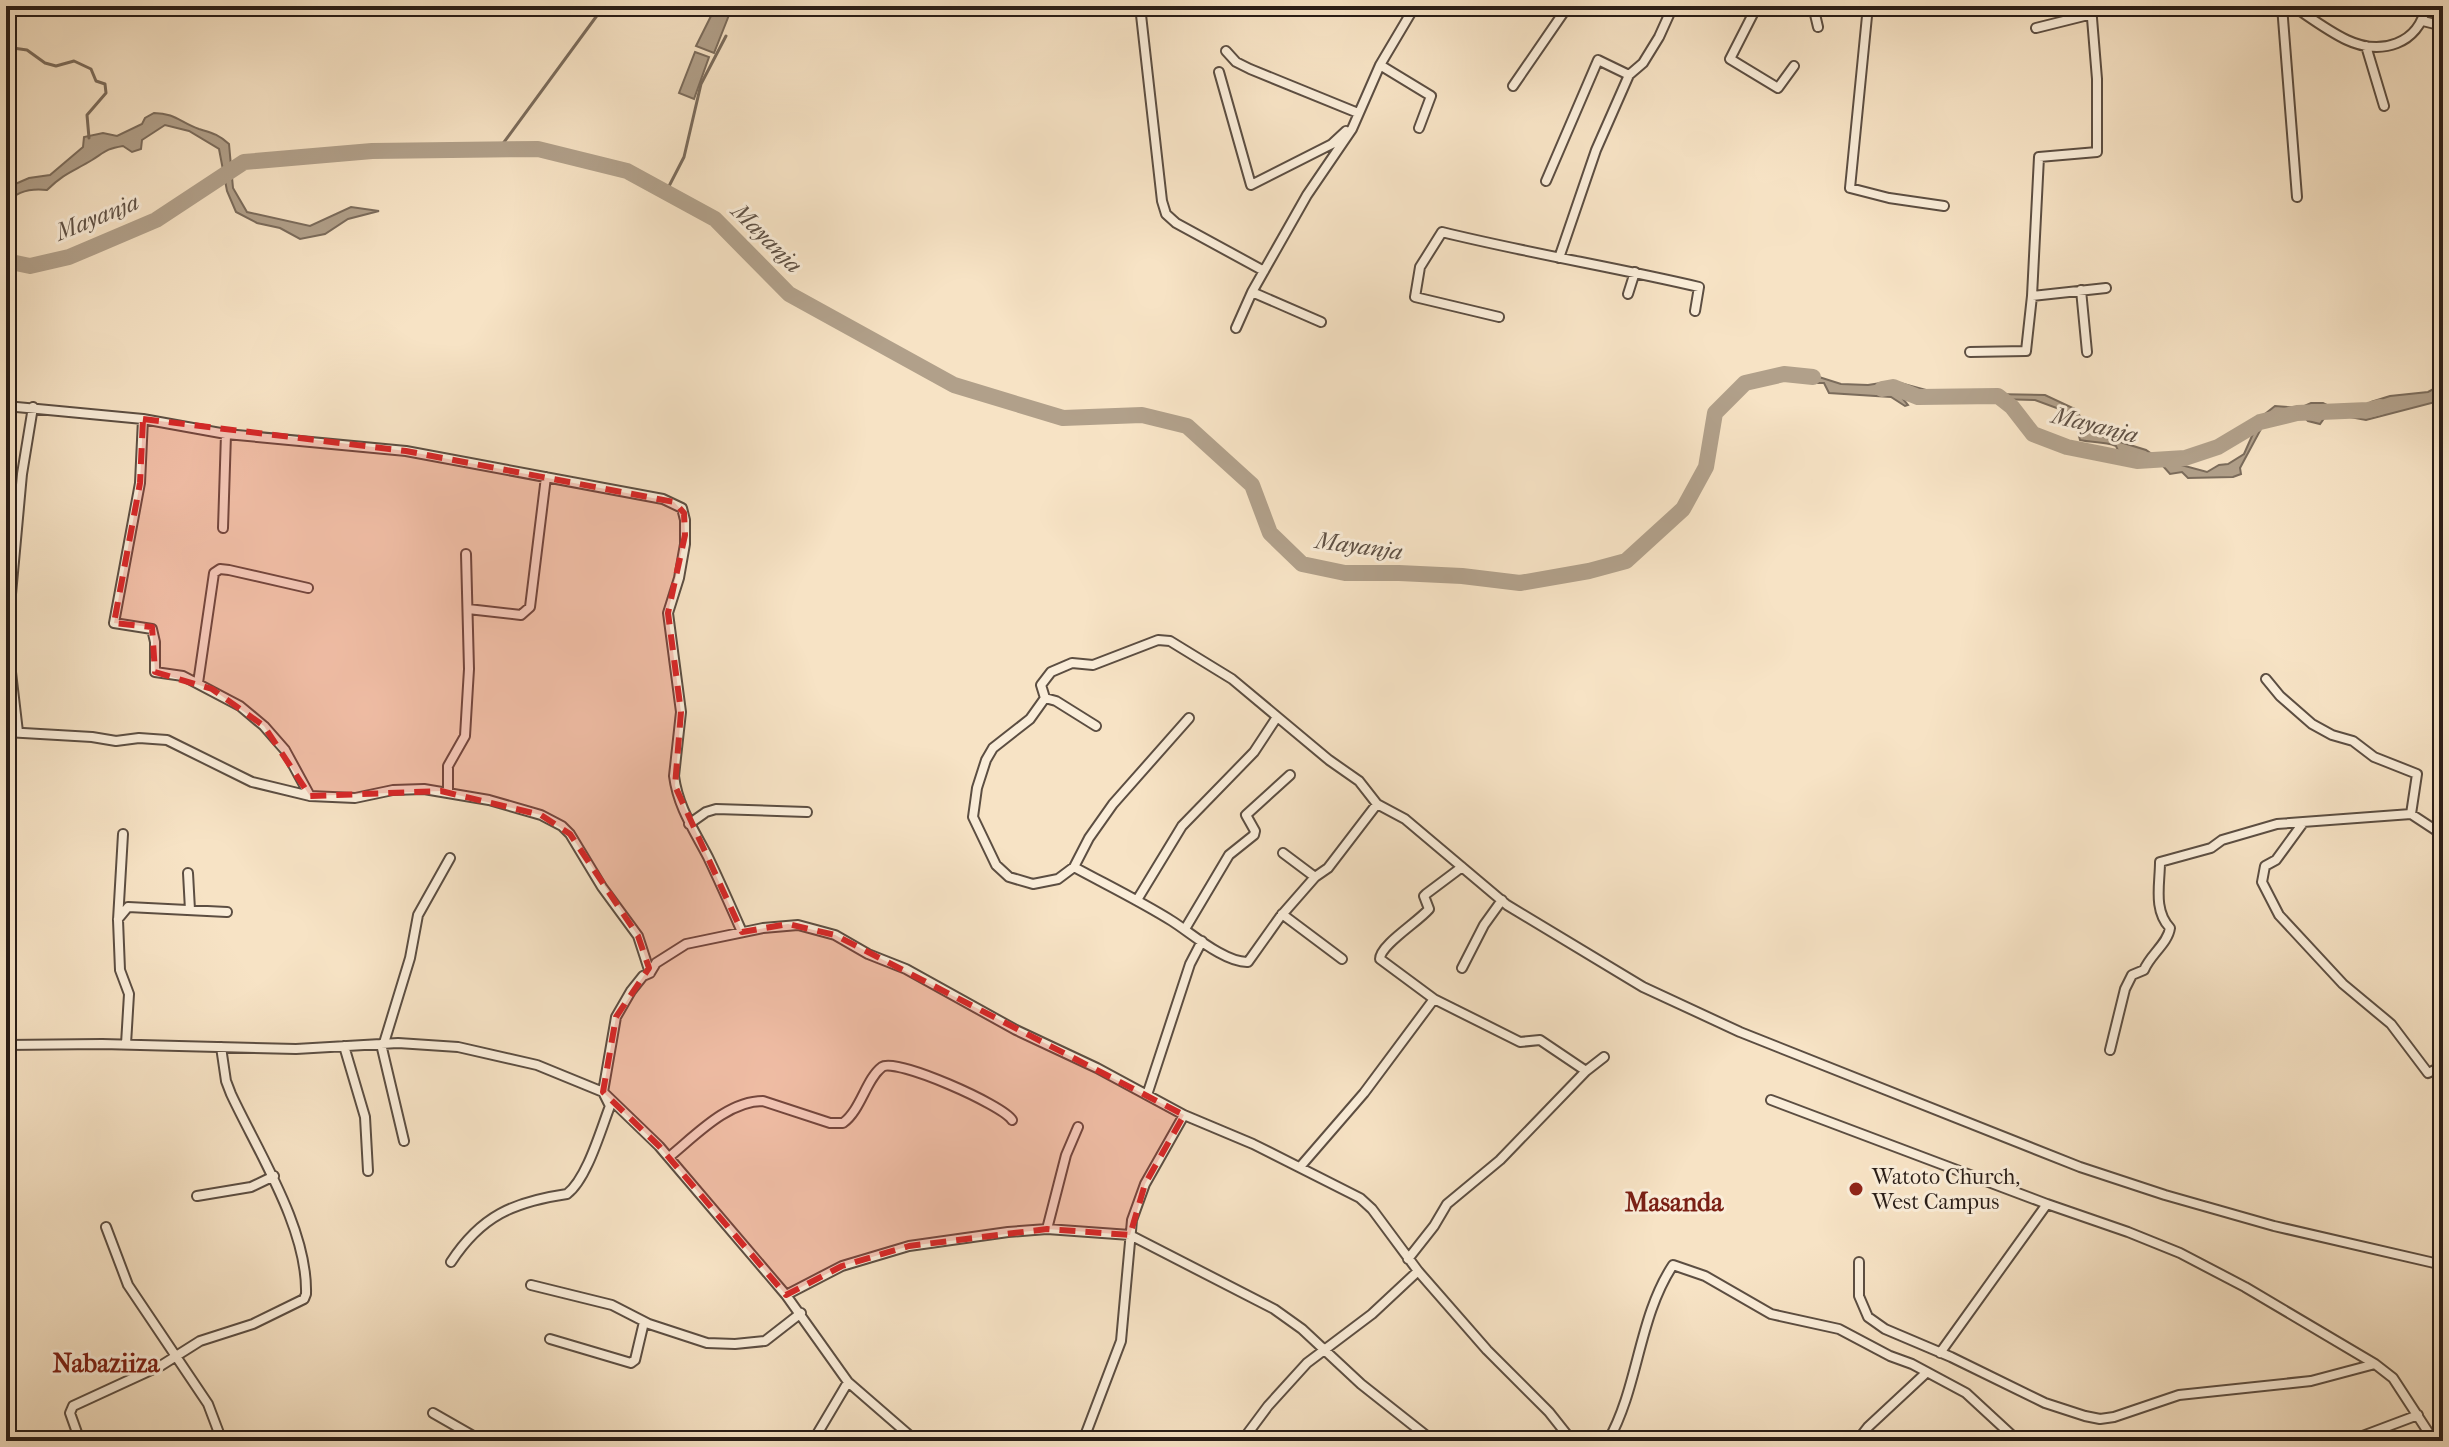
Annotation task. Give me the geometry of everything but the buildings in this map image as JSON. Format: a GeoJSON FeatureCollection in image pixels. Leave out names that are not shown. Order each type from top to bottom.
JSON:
{"type":"FeatureCollection","features":[{"type":"Feature","properties":{"kind":"street"},"geometry":{"type":"LineString","coordinates":[[1140,6],[1166,214],[1176,223],[1264,271]]}},
{"type":"Feature","properties":{"kind":"street"},"geometry":{"type":"LineString","coordinates":[[1236,328],[1252,292],[1307,195],[1352,129],[1380,65],[1415,6]]}},
{"type":"Feature","properties":{"kind":"street"},"geometry":{"type":"LineString","coordinates":[[1513,86],[1568,6]]}},
{"type":"Feature","properties":{"kind":"street"},"geometry":{"type":"LineString","coordinates":[[1559,258],[1596,150],[1629,75],[1643,63],[1673,6]]}},
{"type":"Feature","properties":{"kind":"street"},"geometry":{"type":"LineString","coordinates":[[1757,6],[1730,59],[1778,88],[1794,66]]}},
{"type":"Feature","properties":{"kind":"street"},"geometry":{"type":"LineString","coordinates":[[1813,6],[1818,27]]}},
{"type":"Feature","properties":{"kind":"street"},"geometry":{"type":"LineString","coordinates":[[1868,6],[1850,188],[1889,198],[1944,206]]}},
{"type":"Feature","properties":{"kind":"street"},"geometry":{"type":"LineString","coordinates":[[2282,6],[2297,197]]}},
{"type":"Feature","properties":{"kind":"street"},"geometry":{"type":"LineString","coordinates":[[2293,6],[2348,41],[2366,46],[2398,44],[2423,21],[2426,6]]}},
{"type":"Feature","properties":{"kind":"street"},"geometry":{"type":"LineString","coordinates":[[1970,352],[2026,351],[2039,157],[2097,152],[2097,79],[2091,10],[2036,28]]}},
{"type":"Feature","properties":{"kind":"street"},"geometry":{"type":"LineString","coordinates":[[2423,21],[2443,26]]}},
{"type":"Feature","properties":{"kind":"street"},"geometry":{"type":"LineString","coordinates":[[2366,46],[2384,106]]}},
{"type":"Feature","properties":{"kind":"street"},"geometry":{"type":"LineString","coordinates":[[1226,51],[1236,62],[1250,69],[1358,113]]}},
{"type":"Feature","properties":{"kind":"street"},"geometry":{"type":"LineString","coordinates":[[1546,181],[1598,60],[1629,75]]}},
{"type":"Feature","properties":{"kind":"street"},"geometry":{"type":"LineString","coordinates":[[1380,65],[1431,96],[1419,128]]}},
{"type":"Feature","properties":{"kind":"street"},"geometry":{"type":"LineString","coordinates":[[1219,72],[1251,185],[1332,144],[1352,129]]}},
{"type":"Feature","properties":{"kind":"street"},"geometry":{"type":"LineString","coordinates":[[1499,317],[1415,297],[1420,267],[1442,232],[1699,287],[1695,311]]}},
{"type":"Feature","properties":{"kind":"street"},"geometry":{"type":"LineString","coordinates":[[1628,294],[1635,272]]}},
{"type":"Feature","properties":{"kind":"street"},"geometry":{"type":"LineString","coordinates":[[2032,296],[2106,288]]}},
{"type":"Feature","properties":{"kind":"street"},"geometry":{"type":"LineString","coordinates":[[2081,290],[2087,352]]}},
{"type":"Feature","properties":{"kind":"street"},"geometry":{"type":"LineString","coordinates":[[1252,292],[1321,322]]}},
{"type":"Feature","properties":{"kind":"street"},"geometry":{"type":"LineString","coordinates":[[6,406],[143,419],[226,434],[406,451],[663,499],[682,508],[685,544],[668,613],[681,712],[674,776],[682,811],[742,932]]}},
{"type":"Feature","properties":{"kind":"street"},"geometry":{"type":"LineString","coordinates":[[18,732],[7,638],[22,474],[33,407]]}},
{"type":"Feature","properties":{"kind":"street"},"geometry":{"type":"LineString","coordinates":[[143,419],[140,483],[114,623],[152,629],[155,672],[170,673],[198,683],[240,706],[264,726],[285,750],[310,796]]}},
{"type":"Feature","properties":{"kind":"street"},"geometry":{"type":"LineString","coordinates":[[223,528],[226,434]]}},
{"type":"Feature","properties":{"kind":"street"},"geometry":{"type":"LineString","coordinates":[[468,609],[521,615],[530,607],[546,477]]}},
{"type":"Feature","properties":{"kind":"street"},"geometry":{"type":"LineString","coordinates":[[448,792],[448,766],[465,736],[466,554]]}},
{"type":"Feature","properties":{"kind":"street"},"geometry":{"type":"LineString","coordinates":[[198,683],[214,573],[220,569],[229,570],[308,588]]}},
{"type":"Feature","properties":{"kind":"street"},"geometry":{"type":"LineString","coordinates":[[1045,698],[1041,685],[1051,672],[1072,663],[1093,665],[1165,640],[1176,643],[1232,679],[1359,781],[1377,804],[1405,819],[1502,900],[1594,959],[1706,1018],[2039,1152],[2165,1195],[2249,1219],[2443,1265]]}},
{"type":"Feature","properties":{"kind":"street"},"geometry":{"type":"LineString","coordinates":[[2266,679],[2312,724],[2332,735],[2353,741],[2374,757],[2417,774],[2411,814]]}},
{"type":"Feature","properties":{"kind":"street"},"geometry":{"type":"LineString","coordinates":[[1045,698],[1056,701],[1096,726]]}},
{"type":"Feature","properties":{"kind":"street"},"geometry":{"type":"LineString","coordinates":[[1045,698],[1030,719],[993,748],[977,788],[973,817],[996,865],[1009,877],[1033,884],[1067,874],[1074,867],[1089,838],[1113,804],[1189,718]]}},
{"type":"Feature","properties":{"kind":"street"},"geometry":{"type":"LineString","coordinates":[[1137,900],[1182,826],[1254,752],[1277,717]]}},
{"type":"Feature","properties":{"kind":"street"},"geometry":{"type":"LineString","coordinates":[[6,732],[116,741],[139,738],[167,740],[252,782],[310,796],[367,798],[393,790],[410,789],[448,792],[541,815],[562,826],[633,928],[650,973]]}},
{"type":"Feature","properties":{"kind":"street"},"geometry":{"type":"LineString","coordinates":[[1185,929],[1229,855],[1254,835],[1255,831],[1246,815],[1290,775]]}},
{"type":"Feature","properties":{"kind":"street"},"geometry":{"type":"LineString","coordinates":[[1074,867],[1137,900],[1239,962],[1248,962],[1282,914],[1315,877],[1328,868],[1377,804]]}},
{"type":"Feature","properties":{"kind":"street"},"geometry":{"type":"LineString","coordinates":[[689,824],[716,809],[807,812]]}},
{"type":"Feature","properties":{"kind":"street"},"geometry":{"type":"LineString","coordinates":[[2110,1050],[2125,989],[2132,975],[2144,970],[2150,957],[2170,934],[2159,907],[2160,862],[2211,848],[2222,840],[2277,824],[2411,814],[2443,835]]}},
{"type":"Feature","properties":{"kind":"street"},"geometry":{"type":"LineString","coordinates":[[2303,823],[2276,860],[2265,866],[2262,882],[2279,915],[2320,961],[2391,1024],[2428,1073],[2443,1066]]}},
{"type":"Feature","properties":{"kind":"street"},"geometry":{"type":"LineString","coordinates":[[123,834],[118,920],[120,970],[129,994],[126,1044]]}},
{"type":"Feature","properties":{"kind":"street"},"geometry":{"type":"LineString","coordinates":[[1283,853],[1315,877]]}},
{"type":"Feature","properties":{"kind":"street"},"geometry":{"type":"LineString","coordinates":[[404,1141],[382,1044],[410,958],[418,915],[450,858]]}},
{"type":"Feature","properties":{"kind":"street"},"geometry":{"type":"LineString","coordinates":[[1462,867],[1424,896],[1429,909],[1380,953],[1380,959],[1434,999],[1520,1042],[1540,1040],[1586,1071]]}},
{"type":"Feature","properties":{"kind":"street"},"geometry":{"type":"LineString","coordinates":[[188,873],[190,910]]}},
{"type":"Feature","properties":{"kind":"street"},"geometry":{"type":"LineString","coordinates":[[1462,968],[1484,925],[1502,900]]}},
{"type":"Feature","properties":{"kind":"street"},"geometry":{"type":"LineString","coordinates":[[118,920],[128,907],[227,912]]}},
{"type":"Feature","properties":{"kind":"street"},"geometry":{"type":"LineString","coordinates":[[1282,914],[1342,959]]}},
{"type":"Feature","properties":{"kind":"street"},"geometry":{"type":"LineString","coordinates":[[451,1262],[479,1228],[501,1212],[567,1194],[573,1189],[594,1149],[610,1106],[603,1092],[616,1017],[643,976],[650,973],[656,963],[686,944],[788,924],[835,935],[868,954],[906,969],[1016,1030],[1097,1068],[1184,1115],[1300,1167],[1360,1198],[1372,1209],[1418,1271],[1487,1350],[1549,1412],[1572,1441]]}},
{"type":"Feature","properties":{"kind":"street"},"geometry":{"type":"LineString","coordinates":[[1147,1095],[1190,964],[1202,941]]}},
{"type":"Feature","properties":{"kind":"street"},"geometry":{"type":"LineString","coordinates":[[1300,1167],[1364,1093],[1434,999]]}},
{"type":"Feature","properties":{"kind":"street"},"geometry":{"type":"LineString","coordinates":[[6,1045],[126,1044],[310,1049],[382,1044],[468,1048],[537,1065],[603,1092],[669,1157],[786,1295],[848,1382],[916,1441]]}},
{"type":"Feature","properties":{"kind":"street"},"geometry":{"type":"LineString","coordinates":[[344,1046],[365,1117],[368,1171]]}},
{"type":"Feature","properties":{"kind":"street"},"geometry":{"type":"LineString","coordinates":[[80,1441],[70,1409],[162,1365],[200,1341],[271,1317],[304,1299],[306,1285],[301,1259],[274,1176],[252,1141],[231,1094],[221,1047]]}},
{"type":"Feature","properties":{"kind":"street"},"geometry":{"type":"LineString","coordinates":[[1408,1259],[1447,1204],[1500,1160],[1586,1071],[1604,1057]]}},
{"type":"Feature","properties":{"kind":"street"},"geometry":{"type":"LineString","coordinates":[[669,1157],[726,1112],[753,1102],[763,1101],[830,1123],[843,1123],[852,1115],[880,1069],[887,1065],[902,1066],[944,1083],[1004,1111],[1012,1120]]}},
{"type":"Feature","properties":{"kind":"street"},"geometry":{"type":"LineString","coordinates":[[1771,1100],[2180,1253],[2245,1287],[2375,1364],[2393,1378],[2434,1441]]}},
{"type":"Feature","properties":{"kind":"street"},"geometry":{"type":"LineString","coordinates":[[1083,1441],[1121,1341],[1130,1235],[1145,1184],[1184,1115]]}},
{"type":"Feature","properties":{"kind":"street"},"geometry":{"type":"LineString","coordinates":[[1047,1229],[1066,1155],[1078,1127]]}},
{"type":"Feature","properties":{"kind":"street"},"geometry":{"type":"LineString","coordinates":[[197,1196],[251,1187],[274,1176]]}},
{"type":"Feature","properties":{"kind":"street"},"geometry":{"type":"LineString","coordinates":[[1940,1353],[2047,1204]]}},
{"type":"Feature","properties":{"kind":"street"},"geometry":{"type":"LineString","coordinates":[[106,1227],[128,1285],[208,1404],[222,1441]]}},
{"type":"Feature","properties":{"kind":"street"},"geometry":{"type":"LineString","coordinates":[[786,1295],[842,1266],[877,1254],[945,1240],[1047,1229],[1130,1235],[1274,1309],[1433,1441]]}},
{"type":"Feature","properties":{"kind":"street"},"geometry":{"type":"LineString","coordinates":[[1859,1262],[1859,1296],[1868,1317],[1885,1329],[2045,1403],[2100,1419],[2179,1395],[2311,1381],[2375,1364]]}},
{"type":"Feature","properties":{"kind":"street"},"geometry":{"type":"LineString","coordinates":[[1608,1441],[1626,1404],[1655,1301],[1673,1265],[1705,1276],[1771,1314],[1839,1329],[1912,1364],[1966,1393],[2018,1441]]}},
{"type":"Feature","properties":{"kind":"street"},"geometry":{"type":"LineString","coordinates":[[1242,1441],[1268,1406],[1307,1363],[1379,1308],[1418,1271]]}},
{"type":"Feature","properties":{"kind":"street"},"geometry":{"type":"LineString","coordinates":[[531,1285],[612,1305],[644,1322],[707,1343],[765,1341],[801,1313]]}},
{"type":"Feature","properties":{"kind":"street"},"geometry":{"type":"LineString","coordinates":[[550,1339],[631,1363],[635,1360],[644,1322]]}},
{"type":"Feature","properties":{"kind":"street"},"geometry":{"type":"LineString","coordinates":[[1857,1441],[1926,1373]]}},
{"type":"Feature","properties":{"kind":"street"},"geometry":{"type":"LineString","coordinates":[[813,1441],[848,1382]]}},
{"type":"Feature","properties":{"kind":"street"},"geometry":{"type":"LineString","coordinates":[[433,1413],[482,1441]]}},
{"type":"Feature","properties":{"kind":"street"},"geometry":{"type":"LineString","coordinates":[[2349,1441],[2418,1415]]}},
{"type":"Feature","properties":{"kind":"street"},"geometry":{"type":"LineString","coordinates":[[2378,1441],[2380,1431]]}},
{"type":"Feature","properties":{"kind":"highlighted area"},"geometry":{"type":"Polygon","coordinates":[[[143,419],[406,451],[674,502],[684,513],[685,535],[668,613],[681,712],[675,786],[742,932],[788,924],[835,935],[1184,1115],[1145,1184],[1130,1235],[1047,1229],[909,1246],[842,1266],[786,1295],[659,1146],[603,1092],[616,1017],[649,968],[638,936],[570,834],[541,815],[441,791],[310,796],[264,726],[212,689],[155,672],[152,627],[114,623],[140,483],[143,419]]]}},
{"type":"Feature","properties":{"kind":"shaded area"},"geometry":{"type":"Polygon","coordinates":[[[716,6],[731,10],[714,53],[696,46],[716,6]]]}},
{"type":"Feature","properties":{"kind":"shaded area"},"geometry":{"type":"Polygon","coordinates":[[[695,52],[709,57],[694,99],[679,93],[695,52]]]}},
{"type":"Feature","properties":{"kind":"shaded area"},"geometry":{"type":"Polygon","coordinates":[[[154,113],[173,116],[215,134],[229,144],[233,188],[247,212],[310,226],[351,207],[379,211],[348,219],[325,234],[300,239],[280,228],[257,223],[236,212],[227,191],[219,149],[189,131],[165,125],[142,140],[141,149],[132,152],[123,146],[109,149],[47,190],[25,191],[6,203],[6,188],[29,178],[50,175],[83,147],[84,137],[103,133],[117,136],[142,124],[154,113]]]}},
{"type":"Feature","properties":{"kind":"shaded area"},"geometry":{"type":"Polygon","coordinates":[[[1794,375],[1819,377],[1841,384],[1868,385],[1893,381],[1937,393],[2045,395],[2075,409],[2090,430],[2104,437],[2146,450],[2159,459],[2207,472],[2244,454],[2260,418],[2275,406],[2300,408],[2311,403],[2323,403],[2343,413],[2355,414],[2371,402],[2390,396],[2428,392],[2443,384],[2443,400],[2366,420],[2328,413],[2320,424],[2304,417],[2276,414],[2262,427],[2240,468],[2241,474],[2188,478],[2182,472],[2170,474],[2163,466],[2120,455],[2116,446],[2080,440],[2073,414],[2035,400],[1922,397],[1901,390],[1899,394],[1908,405],[1905,406],[1891,397],[1829,393],[1824,383],[1805,383],[1794,375]]]}},
{"type":"Feature","properties":{"kind":"waterway"},"geometry":{"type":"LineString","coordinates":[[499,149],[604,6]]}},
{"type":"Feature","properties":{"kind":"waterway"},"geometry":{"type":"LineString","coordinates":[[666,192],[684,157],[701,84],[726,36]]}},
{"type":"Feature","properties":{"kind":"waterway"},"geometry":{"type":"LineString","coordinates":[[6,47],[27,50],[45,63],[56,66],[74,61],[91,69],[96,81],[105,84],[106,93],[87,115],[89,138]]}},
{"type":"Feature","properties":{"kind":"waterway","name":"Mayanja"},"geometry":{"type":"LineString","coordinates":[[6,261],[30,266],[69,257],[156,220],[244,162],[372,151],[538,149],[627,171],[715,219],[789,294],[954,385],[1063,418],[1142,415],[1187,426],[1252,485],[1270,533],[1302,564],[1345,573],[1462,576],[1520,583],[1626,561],[1683,509],[1706,467],[1715,413],[1745,383],[1784,374],[1813,377]]}},
{"type":"Feature","properties":{"kind":"waterway","name":"Mayanja"},"geometry":{"type":"LineString","coordinates":[[1882,389],[1893,387],[1918,397],[1998,396],[2012,407],[2033,434],[2067,447],[2137,461],[2185,458],[2218,447],[2260,422],[2297,413],[2380,407]]}},
{"type":"Feature","properties":{"kind":"place","name":"Watoto Church, West Campus"},"geometry":{"type":"Point","coordinates":[1856,1189]}},
{"type":"Feature","properties":{"kind":"district","name":"Masanda"},"geometry":{"type":"Point","coordinates":[1674,1202]}},
{"type":"Feature","properties":{"kind":"district","name":"Nabaziiza"},"geometry":{"type":"Point","coordinates":[106,1363]}}]}
